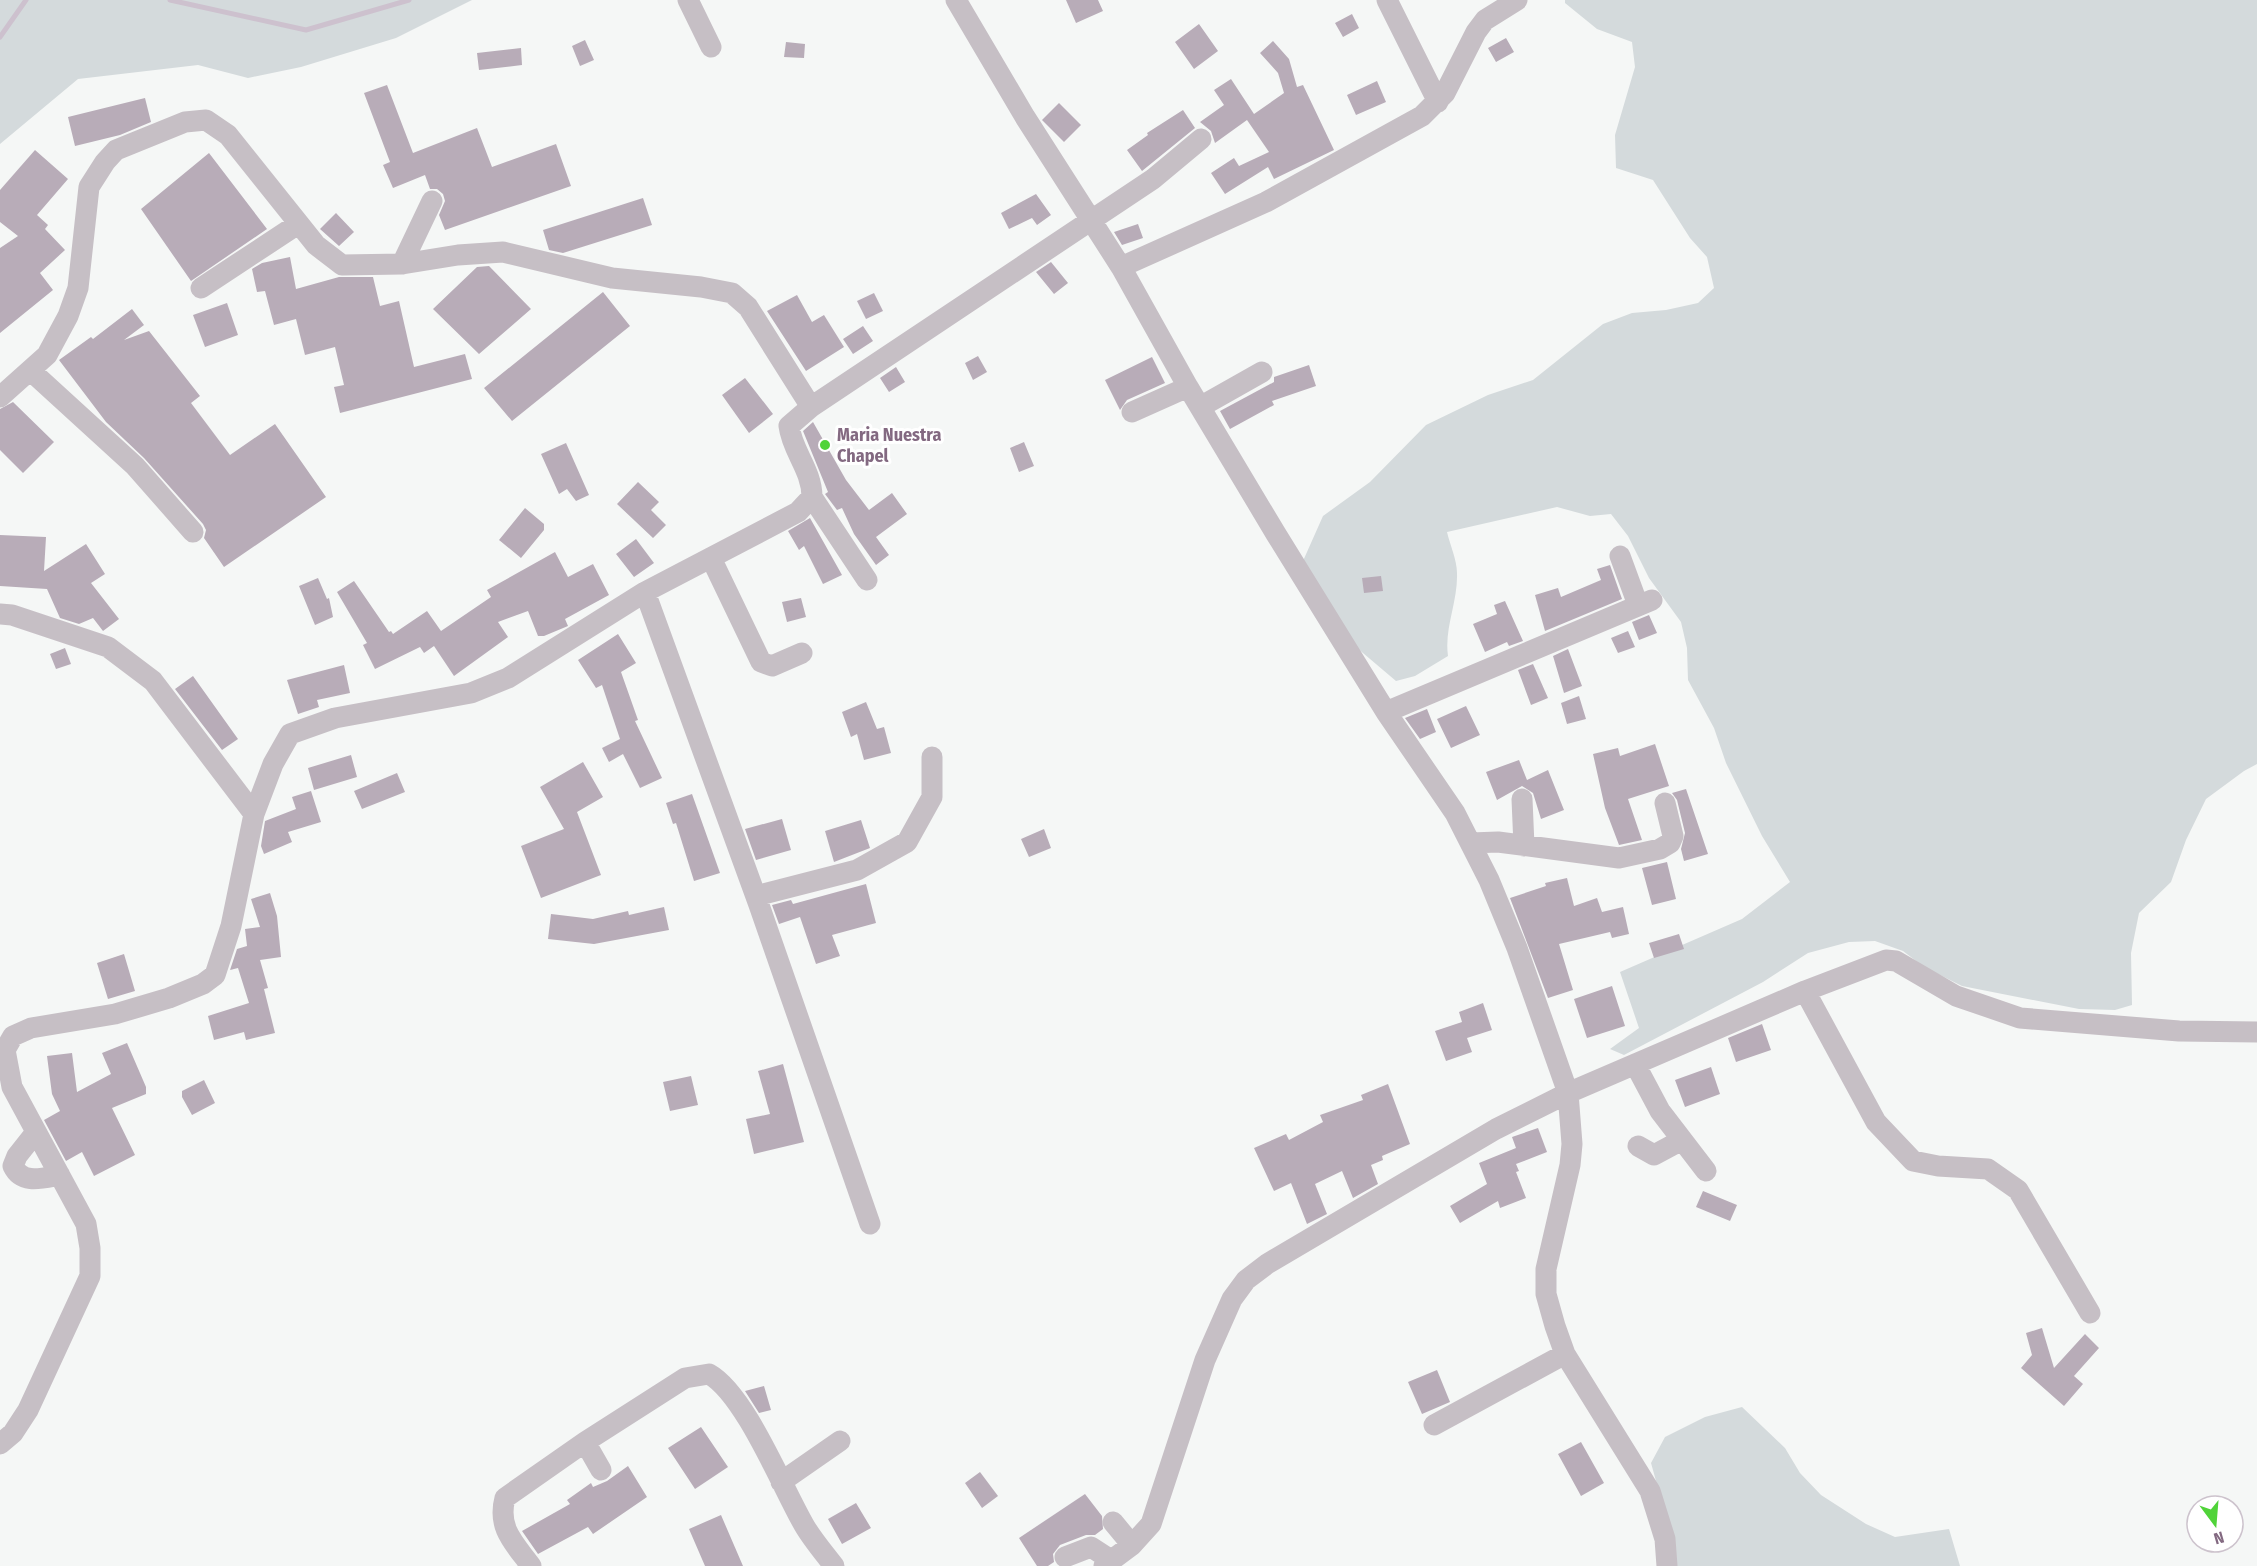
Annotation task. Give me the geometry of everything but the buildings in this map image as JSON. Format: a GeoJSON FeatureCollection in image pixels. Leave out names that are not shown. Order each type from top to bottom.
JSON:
{"type":"FeatureCollection","features":[{"type":"Feature","properties":{"kind":"street"},"geometry":{"type":"LineString","coordinates":[[688,0],[711,47]]}},
{"type":"Feature","properties":{"kind":"street"},"geometry":{"type":"LineString","coordinates":[[957,0],[1089,221],[1121,267],[1188,387],[1386,712],[1455,813],[1489,880],[1517,948],[1569,1094],[1572,1144],[1570,1165],[1546,1269],[1546,1294],[1565,1354],[1650,1491],[1665,1539],[1667,1566]]}},
{"type":"Feature","properties":{"kind":"street"},"geometry":{"type":"LineString","coordinates":[[1387,0],[1438,102]]}},
{"type":"Feature","properties":{"kind":"street"},"geometry":{"type":"LineString","coordinates":[[1121,267],[1266,202],[1397,131],[1438,102],[1476,32],[1485,20],[1517,0]]}},
{"type":"Feature","properties":{"kind":"street"},"geometry":{"type":"LineString","coordinates":[[0,397],[46,356],[68,316],[78,288],[89,188],[116,150],[186,122],[206,120],[228,135],[316,245],[342,265],[402,264],[458,255],[503,252],[612,278],[701,287],[732,293],[748,307],[811,407]]}},
{"type":"Feature","properties":{"kind":"street"},"geometry":{"type":"LineString","coordinates":[[867,580],[812,496],[812,486],[801,456],[791,440],[789,426],[811,407],[1153,179],[1201,139]]}},
{"type":"Feature","properties":{"kind":"street"},"geometry":{"type":"LineString","coordinates":[[402,264],[432,201]]}},
{"type":"Feature","properties":{"kind":"street"},"geometry":{"type":"LineString","coordinates":[[201,288],[298,224]]}},
{"type":"Feature","properties":{"kind":"street"},"geometry":{"type":"LineString","coordinates":[[31,371],[135,466],[193,532]]}},
{"type":"Feature","properties":{"kind":"street"},"geometry":{"type":"LineString","coordinates":[[1200,407],[1262,372]]}},
{"type":"Feature","properties":{"kind":"street"},"geometry":{"type":"LineString","coordinates":[[1132,412],[1188,387]]}},
{"type":"Feature","properties":{"kind":"street"},"geometry":{"type":"LineString","coordinates":[[0,1444],[13,1433],[28,1410],[90,1276],[90,1248],[86,1224],[12,1087],[6,1066],[6,1034],[115,1014],[169,998],[203,984],[215,975],[231,926],[254,814],[273,764],[290,734],[305,727],[356,713],[471,693],[508,678],[645,592],[798,512],[812,496]]}},
{"type":"Feature","properties":{"kind":"street"},"geometry":{"type":"LineString","coordinates":[[1386,712],[1645,602],[1620,556]]}},
{"type":"Feature","properties":{"kind":"street"},"geometry":{"type":"LineString","coordinates":[[711,558],[761,662],[772,666],[802,652]]}},
{"type":"Feature","properties":{"kind":"street"},"geometry":{"type":"LineString","coordinates":[[645,592],[756,896],[870,1224]]}},
{"type":"Feature","properties":{"kind":"street"},"geometry":{"type":"LineString","coordinates":[[0,614],[21,617],[108,647],[153,681],[254,814]]}},
{"type":"Feature","properties":{"kind":"street"},"geometry":{"type":"LineString","coordinates":[[756,896],[857,870],[907,842],[932,797],[932,757]]}},
{"type":"Feature","properties":{"kind":"street"},"geometry":{"type":"LineString","coordinates":[[1522,799],[1524,846]]}},
{"type":"Feature","properties":{"kind":"street"},"geometry":{"type":"LineString","coordinates":[[1471,843],[1486,841],[1619,858],[1660,849],[1670,843],[1673,836],[1665,803]]}},
{"type":"Feature","properties":{"kind":"street"},"geometry":{"type":"LineString","coordinates":[[1065,1557],[1090,1547],[1107,1563],[1132,1545],[1151,1524],[1205,1360],[1232,1299],[1246,1280],[1267,1264],[1496,1129],[1635,1064],[1805,991],[1886,960],[1896,961],[1956,996],[2020,1018],[2179,1031],[2257,1032]]}},
{"type":"Feature","properties":{"kind":"street"},"geometry":{"type":"LineString","coordinates":[[1805,991],[1876,1122],[1913,1161],[1938,1166],[1988,1168],[2018,1190],[2090,1313]]}},
{"type":"Feature","properties":{"kind":"street"},"geometry":{"type":"LineString","coordinates":[[1635,1064],[1660,1111],[1707,1171]]}},
{"type":"Feature","properties":{"kind":"street"},"geometry":{"type":"LineString","coordinates":[[36,1132],[17,1156],[13,1166],[16,1173],[29,1179],[60,1175]]}},
{"type":"Feature","properties":{"kind":"street"},"geometry":{"type":"LineString","coordinates":[[1638,1146],[1654,1155],[1682,1140]]}},
{"type":"Feature","properties":{"kind":"street"},"geometry":{"type":"LineString","coordinates":[[1434,1425],[1565,1354]]}},
{"type":"Feature","properties":{"kind":"street"},"geometry":{"type":"LineString","coordinates":[[531,1566],[503,1525],[501,1513],[505,1498],[585,1442],[685,1378],[709,1374],[726,1387],[760,1441],[804,1526],[834,1566]]}},
{"type":"Feature","properties":{"kind":"street"},"geometry":{"type":"LineString","coordinates":[[781,1482],[840,1441]]}},
{"type":"Feature","properties":{"kind":"street"},"geometry":{"type":"LineString","coordinates":[[585,1442],[601,1470]]}},
{"type":"Feature","properties":{"kind":"street"},"geometry":{"type":"LineString","coordinates":[[1113,1522],[1132,1545]]}},
{"type":"Feature","properties":{"kind":"shaded area"},"geometry":{"type":"Polygon","coordinates":[[[0,0],[472,0],[396,38],[301,67],[248,78],[198,65],[78,79],[0,144],[0,0]]]}},
{"type":"Feature","properties":{"kind":"shaded area"},"geometry":{"type":"Polygon","coordinates":[[[1565,0],[2257,0],[2257,764],[2206,799],[2186,840],[2171,882],[2139,913],[2131,953],[2132,1005],[2115,1010],[2079,1009],[1962,986],[1924,967],[1903,951],[1875,941],[1849,942],[1808,953],[1763,982],[1624,1055],[1610,1049],[1639,1028],[1620,972],[1742,919],[1790,882],[1762,836],[1726,763],[1714,728],[1688,680],[1687,648],[1681,622],[1649,578],[1628,536],[1611,514],[1590,516],[1557,507],[1447,532],[1457,568],[1457,584],[1448,635],[1448,656],[1415,676],[1396,681],[1350,642],[1303,561],[1323,516],[1370,482],[1426,425],[1488,395],[1533,380],[1603,324],[1632,313],[1666,310],[1698,303],[1714,288],[1707,257],[1690,238],[1653,180],[1616,168],[1615,135],[1635,67],[1632,42],[1597,29],[1565,3],[1565,0]]]}},
{"type":"Feature","properties":{"kind":"shaded area"},"geometry":{"type":"Polygon","coordinates":[[[1742,1407],[1785,1448],[1800,1473],[1821,1495],[1866,1524],[1895,1537],[1949,1529],[1960,1566],[1674,1566],[1663,1506],[1651,1463],[1665,1437],[1705,1417],[1742,1407]]]}},
{"type":"Feature","properties":{"kind":"waterway"},"geometry":{"type":"LineString","coordinates":[[0,37],[26,0]]}},
{"type":"Feature","properties":{"kind":"waterway"},"geometry":{"type":"LineString","coordinates":[[170,0],[306,30],[409,0]]}},
{"type":"Feature","properties":{"kind":"place","name":"Maria Nuestra Chapel"},"geometry":{"type":"Point","coordinates":[825,445]}}]}
